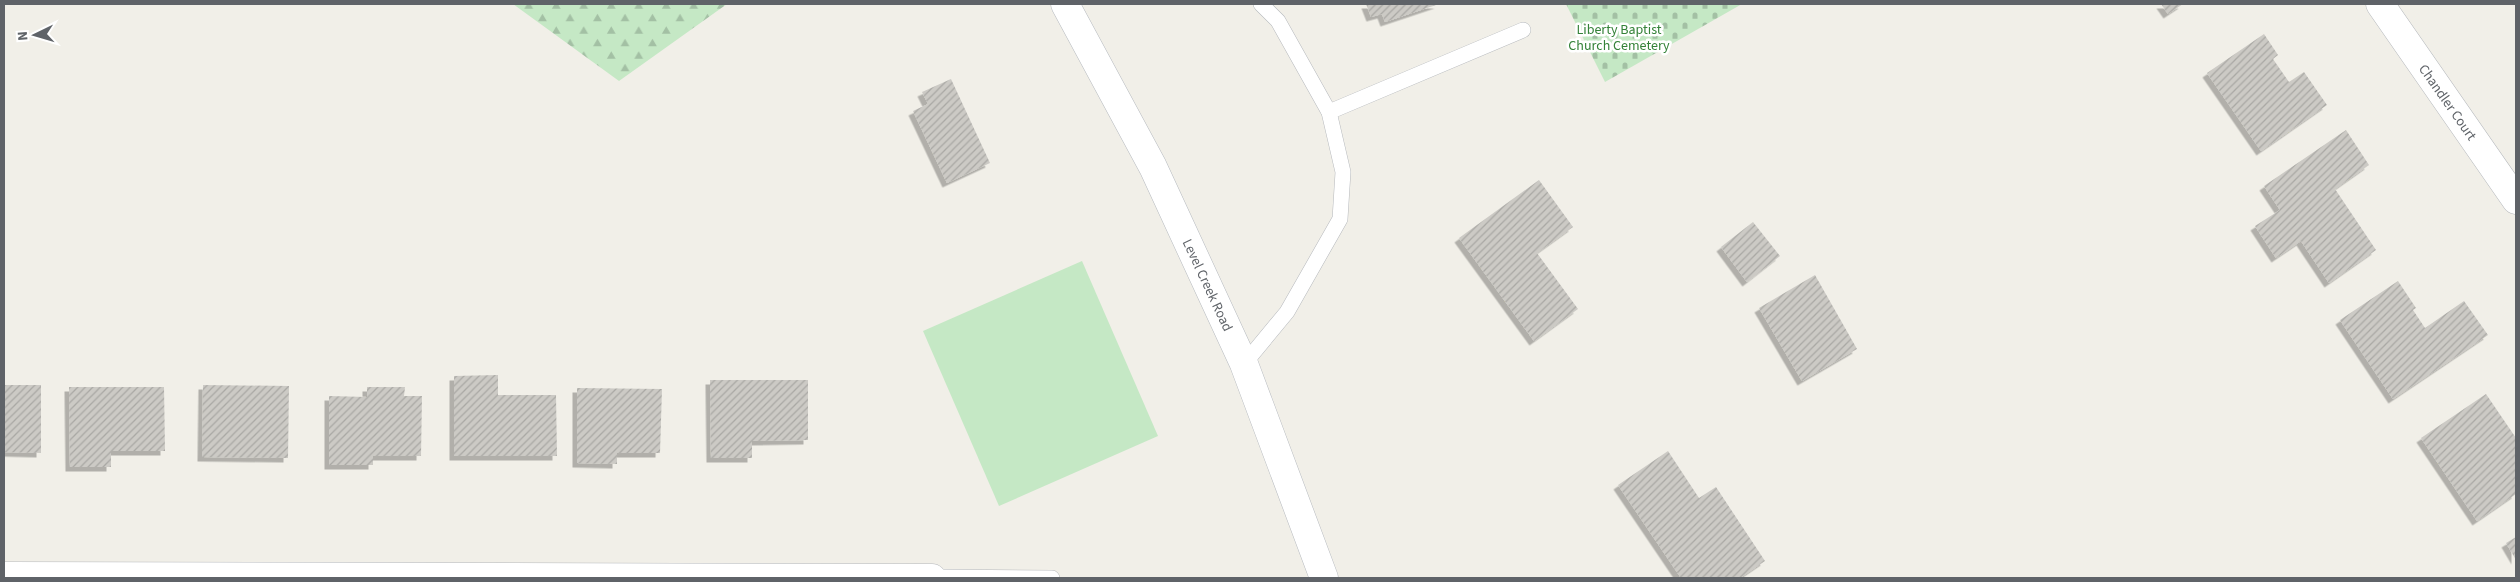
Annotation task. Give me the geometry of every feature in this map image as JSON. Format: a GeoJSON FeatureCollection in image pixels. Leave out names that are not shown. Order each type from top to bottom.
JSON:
{"type":"FeatureCollection","features":[{"type":"Feature","properties":{"kind":"street","name":"Level Creek Road"},"geometry":{"type":"LineString","coordinates":[[1065,4],[1153,167],[1244,364],[1324,578]]}},
{"type":"Feature","properties":{"kind":"street","name":"Chandler Court"},"geometry":{"type":"LineString","coordinates":[[2380,4],[2516,200]]}},
{"type":"Feature","properties":{"kind":"street"},"geometry":{"type":"LineString","coordinates":[[4,576],[932,578]]}},
{"type":"Feature","properties":{"kind":"lane"},"geometry":{"type":"LineString","coordinates":[[1244,364],[1287,312],[1340,219],[1343,172],[1329,112],[1278,21],[1261,4]]}},
{"type":"Feature","properties":{"kind":"lane"},"geometry":{"type":"LineString","coordinates":[[1329,112],[1524,30]]}},
{"type":"Feature","properties":{"kind":"lane"},"geometry":{"type":"LineString","coordinates":[[932,578],[1052,578]]}},
{"type":"Feature","properties":{"kind":"green space"},"geometry":{"type":"Polygon","coordinates":[[[513,4],[727,4],[619,81],[513,4]]]}},
{"type":"Feature","properties":{"kind":"green space","name":"Liberty Baptist Church Cemetery"},"geometry":{"type":"Polygon","coordinates":[[[1566,4],[1742,4],[1605,82],[1566,4]]]}},
{"type":"Feature","properties":{"kind":"green space"},"geometry":{"type":"Polygon","coordinates":[[[1082,261],[1158,436],[999,506],[923,331],[1082,261]]]}},
{"type":"Feature","properties":{"kind":"building"},"geometry":{"type":"Polygon","coordinates":[[[1366,4],[1439,4],[1385,22],[1382,14],[1371,17],[1366,4]]]}},
{"type":"Feature","properties":{"kind":"building"},"geometry":{"type":"Polygon","coordinates":[[[2161,4],[2183,4],[2168,14],[2161,4]]]}},
{"type":"Feature","properties":{"kind":"building"},"geometry":{"type":"Polygon","coordinates":[[[2264,34],[2278,55],[2273,59],[2289,82],[2304,72],[2327,105],[2261,151],[2207,73],[2264,34]]]}},
{"type":"Feature","properties":{"kind":"building"},"geometry":{"type":"Polygon","coordinates":[[[951,79],[990,163],[947,183],[913,111],[928,104],[922,92],[951,79]]]}},
{"type":"Feature","properties":{"kind":"building"},"geometry":{"type":"Polygon","coordinates":[[[2346,130],[2369,165],[2335,189],[2376,250],[2329,283],[2301,241],[2276,258],[2255,226],[2280,210],[2264,186],[2346,130]]]}},
{"type":"Feature","properties":{"kind":"building"},"geometry":{"type":"Polygon","coordinates":[[[1539,180],[1573,227],[1537,253],[1578,309],[1534,341],[1459,238],[1539,180]]]}},
{"type":"Feature","properties":{"kind":"building"},"geometry":{"type":"Polygon","coordinates":[[[1753,222],[1780,256],[1747,282],[1721,247],[1753,222]]]}},
{"type":"Feature","properties":{"kind":"building"},"geometry":{"type":"Polygon","coordinates":[[[1815,275],[1857,349],[1802,381],[1759,308],[1815,275]]]}},
{"type":"Feature","properties":{"kind":"building"},"geometry":{"type":"Polygon","coordinates":[[[2398,281],[2416,308],[2413,310],[2425,328],[2464,301],[2488,335],[2393,399],[2340,320],[2398,281]]]}},
{"type":"Feature","properties":{"kind":"building"},"geometry":{"type":"Polygon","coordinates":[[[498,375],[498,395],[556,395],[557,456],[454,456],[454,376],[498,375]]]}},
{"type":"Feature","properties":{"kind":"building"},"geometry":{"type":"Polygon","coordinates":[[[710,380],[808,380],[808,440],[752,441],[752,458],[711,458],[710,380]]]}},
{"type":"Feature","properties":{"kind":"building"},"geometry":{"type":"Polygon","coordinates":[[[4,385],[41,385],[41,453],[4,452],[4,385]]]}},
{"type":"Feature","properties":{"kind":"building"},"geometry":{"type":"Polygon","coordinates":[[[203,385],[289,386],[288,458],[202,457],[203,385]]]}},
{"type":"Feature","properties":{"kind":"building"},"geometry":{"type":"Polygon","coordinates":[[[69,387],[164,387],[165,451],[111,451],[111,467],[70,467],[69,387]]]}},
{"type":"Feature","properties":{"kind":"building"},"geometry":{"type":"Polygon","coordinates":[[[367,387],[405,387],[404,396],[422,396],[421,456],[373,456],[373,465],[329,465],[329,396],[367,397],[367,387]]]}},
{"type":"Feature","properties":{"kind":"building"},"geometry":{"type":"Polygon","coordinates":[[[577,388],[662,389],[660,453],[617,453],[617,464],[577,463],[577,388]]]}},
{"type":"Feature","properties":{"kind":"building"},"geometry":{"type":"Polygon","coordinates":[[[2486,394],[2516,438],[2516,494],[2477,521],[2421,438],[2486,394]]]}},
{"type":"Feature","properties":{"kind":"building"},"geometry":{"type":"Polygon","coordinates":[[[1668,451],[1699,498],[1716,487],[1765,561],[1740,578],[1681,578],[1618,485],[1668,451]]]}},
{"type":"Feature","properties":{"kind":"building"},"geometry":{"type":"Polygon","coordinates":[[[2516,537],[2516,560],[2506,543],[2516,537]]]}}]}
